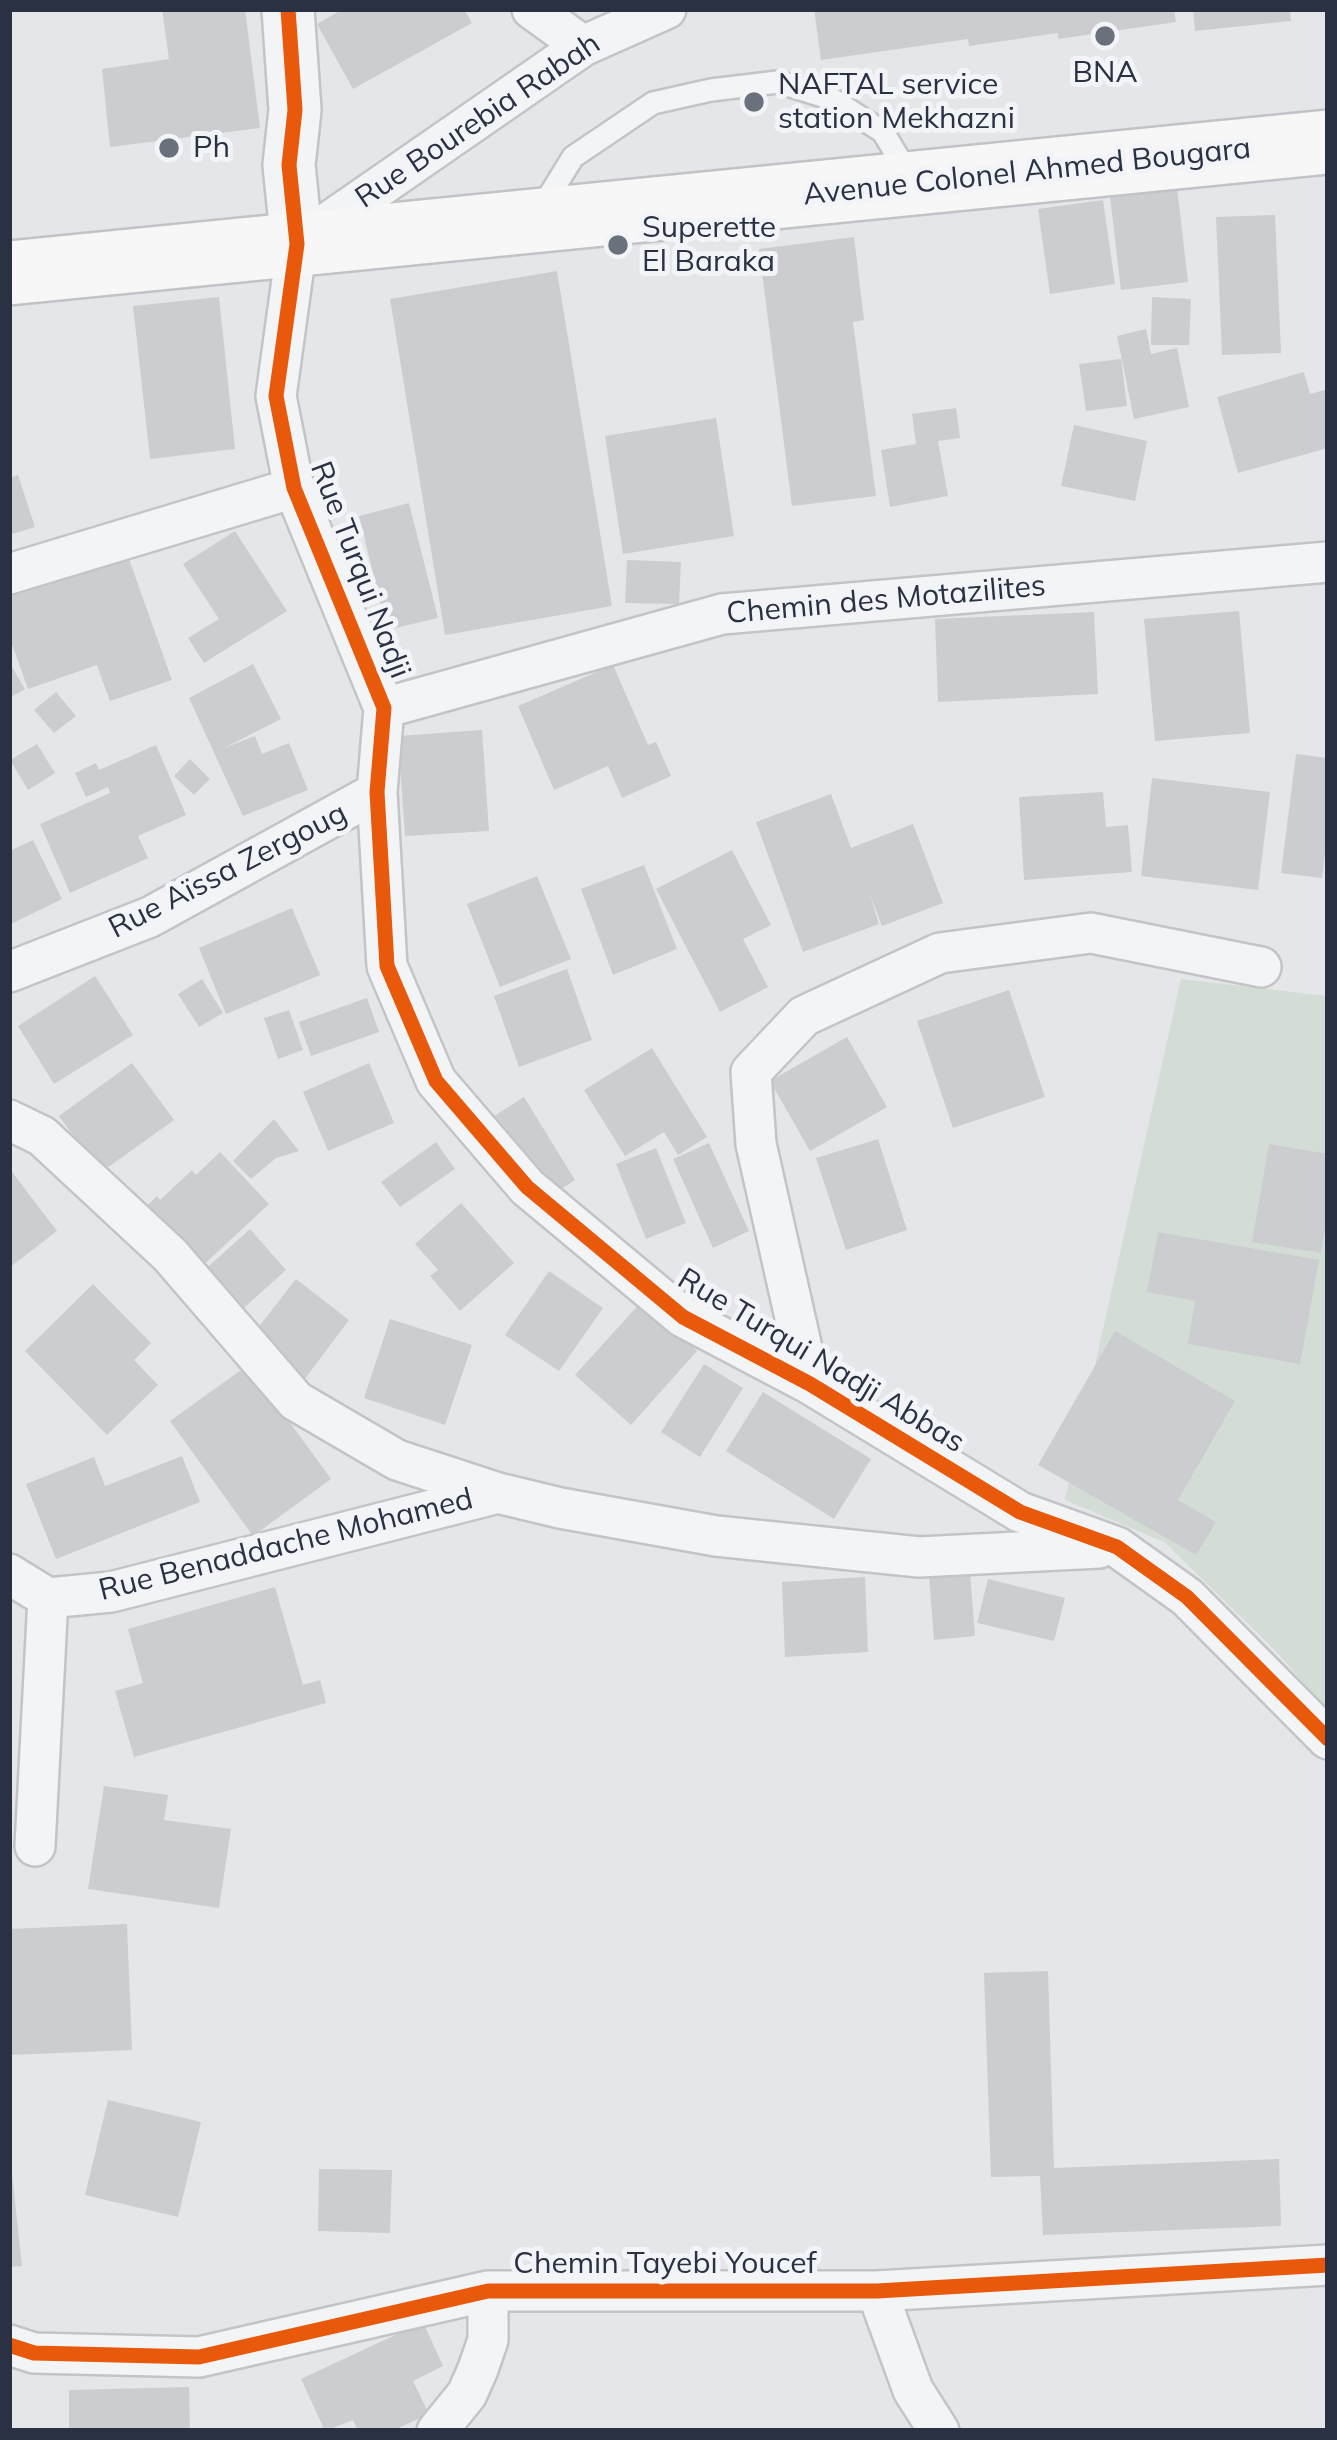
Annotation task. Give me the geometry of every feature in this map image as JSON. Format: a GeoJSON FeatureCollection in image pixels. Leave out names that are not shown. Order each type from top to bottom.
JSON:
{"type":"FeatureCollection","features":[{"type":"Feature","properties":{"kind":"main road","name":"Avenue Colonel Ahmed Bougara"},"geometry":{"type":"LineString","coordinates":[[9,273],[1328,142]]}},
{"type":"Feature","properties":{"kind":"street","name":"Rue Turqui Nadji"},"geometry":{"type":"LineString","coordinates":[[289,9],[296,110],[289,165],[297,244],[277,396],[294,488],[384,708],[377,792]]}},
{"type":"Feature","properties":{"kind":"street"},"geometry":{"type":"LineString","coordinates":[[532,9],[583,46]]}},
{"type":"Feature","properties":{"kind":"street","name":"Rue Bourebia Rabah"},"geometry":{"type":"LineString","coordinates":[[297,244],[583,46],[666,9]]}},
{"type":"Feature","properties":{"kind":"street"},"geometry":{"type":"LineString","coordinates":[[9,574],[294,488]]}},
{"type":"Feature","properties":{"kind":"street","name":"Chemin des Motazilites"},"geometry":{"type":"LineString","coordinates":[[384,708],[722,614],[1328,562]]}},
{"type":"Feature","properties":{"kind":"street","name":"Rue Aïssa Zergoug"},"geometry":{"type":"LineString","coordinates":[[9,972],[150,917],[377,792]]}},
{"type":"Feature","properties":{"kind":"street","name":"Rue Turqui Nadji Abbas"},"geometry":{"type":"LineString","coordinates":[[377,792],[388,965],[436,1081],[527,1187],[683,1316],[810,1384],[1020,1512],[1117,1547],[1187,1597],[1328,1739]]}},
{"type":"Feature","properties":{"kind":"street"},"geometry":{"type":"LineString","coordinates":[[810,1384],[756,1144],[751,1072],[804,1016],[940,953],[1091,933],[1261,968]]}},
{"type":"Feature","properties":{"kind":"street"},"geometry":{"type":"LineString","coordinates":[[9,1120],[42,1136],[170,1255],[296,1401],[398,1460],[560,1508],[716,1536],[919,1558],[1117,1547]]}},
{"type":"Feature","properties":{"kind":"street","name":"Rue Benaddache Mohamed"},"geometry":{"type":"LineString","coordinates":[[48,1598],[111,1592],[498,1493]]}},
{"type":"Feature","properties":{"kind":"street"},"geometry":{"type":"LineString","coordinates":[[9,1574],[48,1598],[35,1846]]}},
{"type":"Feature","properties":{"kind":"street","name":"Chemin Tayebi Youcef"},"geometry":{"type":"LineString","coordinates":[[9,2345],[34,2353],[200,2356],[488,2291],[877,2291],[1328,2265]]}},
{"type":"Feature","properties":{"kind":"street"},"geometry":{"type":"LineString","coordinates":[[437,2431],[467,2394],[478,2369],[488,2340],[488,2291]]}},
{"type":"Feature","properties":{"kind":"street"},"geometry":{"type":"LineString","coordinates":[[877,2291],[913,2390],[939,2431]]}},
{"type":"Feature","properties":{"kind":"lane"},"geometry":{"type":"LineString","coordinates":[[534,221],[573,157],[653,103],[778,82],[832,98],[883,132],[914,183]]}},
{"type":"Feature","properties":{"kind":"shaded area"},"geometry":{"type":"Polygon","coordinates":[[[1181,979],[1328,996],[1328,1711],[1274,1649],[1164,1542],[1065,1500],[1181,979]]]}},
{"type":"Feature","properties":{"kind":"building"},"geometry":{"type":"Polygon","coordinates":[[[162,9],[245,9],[260,128],[110,147],[102,69],[169,59],[162,9]]]}},
{"type":"Feature","properties":{"kind":"building"},"geometry":{"type":"Polygon","coordinates":[[[343,9],[464,9],[472,23],[353,89],[317,24],[343,9]]]}},
{"type":"Feature","properties":{"kind":"building"},"geometry":{"type":"Polygon","coordinates":[[[814,9],[1174,9],[1176,22],[1058,39],[1058,33],[969,46],[968,39],[821,60],[814,9]]]}},
{"type":"Feature","properties":{"kind":"building"},"geometry":{"type":"Polygon","coordinates":[[[1193,9],[1290,9],[1291,21],[1195,31],[1193,9]]]}},
{"type":"Feature","properties":{"kind":"building"},"geometry":{"type":"Polygon","coordinates":[[[1176,179],[1188,282],[1121,290],[1109,188],[1176,179]]]}},
{"type":"Feature","properties":{"kind":"building"},"geometry":{"type":"Polygon","coordinates":[[[1103,200],[1115,284],[1050,294],[1038,209],[1103,200]]]}},
{"type":"Feature","properties":{"kind":"building"},"geometry":{"type":"Polygon","coordinates":[[[1275,215],[1281,353],[1222,355],[1216,217],[1275,215]]]}},
{"type":"Feature","properties":{"kind":"building"},"geometry":{"type":"Polygon","coordinates":[[[854,237],[864,320],[853,322],[876,496],[792,506],[759,249],[854,237]]]}},
{"type":"Feature","properties":{"kind":"building"},"geometry":{"type":"Polygon","coordinates":[[[557,271],[612,606],[445,635],[390,299],[557,271]]]}},
{"type":"Feature","properties":{"kind":"building"},"geometry":{"type":"Polygon","coordinates":[[[219,297],[235,449],[150,459],[133,306],[219,297]]]}},
{"type":"Feature","properties":{"kind":"building"},"geometry":{"type":"Polygon","coordinates":[[[1152,297],[1191,299],[1189,345],[1151,345],[1152,297]]]}},
{"type":"Feature","properties":{"kind":"building"},"geometry":{"type":"Polygon","coordinates":[[[1146,329],[1151,354],[1177,348],[1189,407],[1134,419],[1117,336],[1146,329]]]}},
{"type":"Feature","properties":{"kind":"building"},"geometry":{"type":"Polygon","coordinates":[[[1121,359],[1127,406],[1086,411],[1079,364],[1121,359]]]}},
{"type":"Feature","properties":{"kind":"building"},"geometry":{"type":"Polygon","coordinates":[[[1304,372],[1310,394],[1328,389],[1328,448],[1238,473],[1217,397],[1304,372]]]}},
{"type":"Feature","properties":{"kind":"building"},"geometry":{"type":"Polygon","coordinates":[[[956,408],[960,438],[938,441],[948,496],[890,507],[881,450],[916,444],[912,414],[956,408]]]}},
{"type":"Feature","properties":{"kind":"building"},"geometry":{"type":"Polygon","coordinates":[[[716,418],[734,536],[623,554],[605,436],[716,418]]]}},
{"type":"Feature","properties":{"kind":"building"},"geometry":{"type":"Polygon","coordinates":[[[1074,425],[1147,441],[1135,501],[1061,486],[1074,425]]]}},
{"type":"Feature","properties":{"kind":"building"},"geometry":{"type":"Polygon","coordinates":[[[18,475],[35,527],[9,535],[9,478],[18,475]]]}},
{"type":"Feature","properties":{"kind":"building"},"geometry":{"type":"Polygon","coordinates":[[[409,503],[438,618],[387,630],[359,516],[409,503]]]}},
{"type":"Feature","properties":{"kind":"building"},"geometry":{"type":"Polygon","coordinates":[[[235,531],[287,611],[204,663],[188,638],[219,619],[183,564],[235,531]]]}},
{"type":"Feature","properties":{"kind":"building"},"geometry":{"type":"Polygon","coordinates":[[[124,545],[172,680],[110,701],[97,665],[28,689],[9,636],[9,586],[124,545]]]}},
{"type":"Feature","properties":{"kind":"building"},"geometry":{"type":"Polygon","coordinates":[[[627,560],[681,562],[679,604],[625,603],[627,560]]]}},
{"type":"Feature","properties":{"kind":"building"},"geometry":{"type":"Polygon","coordinates":[[[1239,611],[1250,733],[1155,741],[1144,619],[1239,611]]]}},
{"type":"Feature","properties":{"kind":"building"},"geometry":{"type":"Polygon","coordinates":[[[1094,612],[1098,694],[938,702],[935,619],[1094,612]]]}},
{"type":"Feature","properties":{"kind":"building"},"geometry":{"type":"Polygon","coordinates":[[[9,662],[25,689],[9,698],[9,662]]]}},
{"type":"Feature","properties":{"kind":"building"},"geometry":{"type":"Polygon","coordinates":[[[253,664],[281,719],[224,748],[255,736],[262,754],[289,743],[308,790],[243,816],[189,698],[253,664]]]}},
{"type":"Feature","properties":{"kind":"building"},"geometry":{"type":"Polygon","coordinates":[[[613,665],[648,745],[656,742],[671,776],[622,798],[608,766],[554,790],[518,706],[613,665]]]}},
{"type":"Feature","properties":{"kind":"building"},"geometry":{"type":"Polygon","coordinates":[[[56,692],[76,716],[54,733],[34,710],[56,692]]]}},
{"type":"Feature","properties":{"kind":"building"},"geometry":{"type":"Polygon","coordinates":[[[482,730],[489,831],[405,836],[398,736],[482,730]]]}},
{"type":"Feature","properties":{"kind":"building"},"geometry":{"type":"Polygon","coordinates":[[[37,744],[55,773],[28,790],[10,760],[37,744]]]}},
{"type":"Feature","properties":{"kind":"building"},"geometry":{"type":"Polygon","coordinates":[[[156,745],[186,815],[138,836],[148,858],[70,893],[40,824],[110,793],[108,787],[86,797],[75,773],[96,763],[99,770],[156,745]]]}},
{"type":"Feature","properties":{"kind":"building"},"geometry":{"type":"Polygon","coordinates":[[[1296,754],[1328,758],[1322,878],[1281,873],[1296,754]]]}},
{"type":"Feature","properties":{"kind":"building"},"geometry":{"type":"Polygon","coordinates":[[[190,759],[210,779],[194,795],[174,776],[190,759]]]}},
{"type":"Feature","properties":{"kind":"building"},"geometry":{"type":"Polygon","coordinates":[[[1152,778],[1270,792],[1258,890],[1141,876],[1152,778]]]}},
{"type":"Feature","properties":{"kind":"building"},"geometry":{"type":"Polygon","coordinates":[[[1103,792],[1106,827],[1128,825],[1132,872],[1024,880],[1019,797],[1103,792]]]}},
{"type":"Feature","properties":{"kind":"building"},"geometry":{"type":"Polygon","coordinates":[[[831,794],[851,848],[913,824],[943,903],[882,926],[869,892],[879,924],[803,952],[756,822],[831,794]]]}},
{"type":"Feature","properties":{"kind":"building"},"geometry":{"type":"Polygon","coordinates":[[[33,840],[62,899],[9,925],[9,851],[33,840]]]}},
{"type":"Feature","properties":{"kind":"building"},"geometry":{"type":"Polygon","coordinates":[[[732,850],[771,925],[743,939],[768,987],[720,1012],[656,889],[732,850]]]}},
{"type":"Feature","properties":{"kind":"building"},"geometry":{"type":"Polygon","coordinates":[[[644,865],[677,949],[613,975],[581,889],[644,865]]]}},
{"type":"Feature","properties":{"kind":"building"},"geometry":{"type":"Polygon","coordinates":[[[537,876],[571,959],[500,987],[467,904],[537,876]]]}},
{"type":"Feature","properties":{"kind":"building"},"geometry":{"type":"Polygon","coordinates":[[[292,908],[320,975],[226,1014],[199,948],[292,908]]]}},
{"type":"Feature","properties":{"kind":"building"},"geometry":{"type":"Polygon","coordinates":[[[567,969],[592,1040],[519,1067],[494,996],[567,969]]]}},
{"type":"Feature","properties":{"kind":"building"},"geometry":{"type":"Polygon","coordinates":[[[95,976],[133,1035],[54,1084],[18,1026],[95,976]]]}},
{"type":"Feature","properties":{"kind":"building"},"geometry":{"type":"Polygon","coordinates":[[[202,979],[223,1013],[199,1027],[178,994],[202,979]]]}},
{"type":"Feature","properties":{"kind":"building"},"geometry":{"type":"Polygon","coordinates":[[[1009,990],[1045,1097],[953,1128],[917,1021],[1009,990]]]}},
{"type":"Feature","properties":{"kind":"building"},"geometry":{"type":"Polygon","coordinates":[[[367,998],[379,1032],[311,1056],[299,1022],[367,998]]]}},
{"type":"Feature","properties":{"kind":"building"},"geometry":{"type":"Polygon","coordinates":[[[289,1010],[303,1050],[278,1059],[264,1018],[289,1010]]]}},
{"type":"Feature","properties":{"kind":"building"},"geometry":{"type":"Polygon","coordinates":[[[847,1037],[887,1107],[810,1151],[770,1081],[847,1037]]]}},
{"type":"Feature","properties":{"kind":"building"},"geometry":{"type":"Polygon","coordinates":[[[652,1048],[707,1137],[678,1155],[664,1132],[625,1156],[584,1090],[652,1048]]]}},
{"type":"Feature","properties":{"kind":"building"},"geometry":{"type":"Polygon","coordinates":[[[132,1063],[174,1120],[100,1173],[59,1116],[132,1063]]]}},
{"type":"Feature","properties":{"kind":"building"},"geometry":{"type":"Polygon","coordinates":[[[369,1063],[394,1123],[328,1151],[303,1092],[369,1063]]]}},
{"type":"Feature","properties":{"kind":"building"},"geometry":{"type":"Polygon","coordinates":[[[524,1097],[575,1180],[544,1200],[493,1117],[524,1097]]]}},
{"type":"Feature","properties":{"kind":"building"},"geometry":{"type":"Polygon","coordinates":[[[274,1119],[299,1151],[276,1158],[251,1179],[233,1161],[274,1119]]]}},
{"type":"Feature","properties":{"kind":"building"},"geometry":{"type":"Polygon","coordinates":[[[878,1139],[907,1230],[846,1250],[816,1158],[878,1139]]]}},
{"type":"Feature","properties":{"kind":"building"},"geometry":{"type":"Polygon","coordinates":[[[436,1142],[455,1169],[400,1207],[381,1182],[436,1142]]]}},
{"type":"Feature","properties":{"kind":"building"},"geometry":{"type":"Polygon","coordinates":[[[709,1143],[749,1231],[713,1248],[673,1159],[709,1143]]]}},
{"type":"Feature","properties":{"kind":"building"},"geometry":{"type":"Polygon","coordinates":[[[1269,1144],[1328,1154],[1328,1212],[1321,1253],[1252,1242],[1269,1144]]]}},
{"type":"Feature","properties":{"kind":"building"},"geometry":{"type":"Polygon","coordinates":[[[656,1148],[686,1223],[646,1239],[616,1164],[656,1148]]]}},
{"type":"Feature","properties":{"kind":"building"},"geometry":{"type":"Polygon","coordinates":[[[220,1152],[269,1204],[198,1270],[142,1211],[192,1170],[196,1175],[220,1152]]]}},
{"type":"Feature","properties":{"kind":"building"},"geometry":{"type":"Polygon","coordinates":[[[9,1168],[57,1231],[9,1268],[9,1168]]]}},
{"type":"Feature","properties":{"kind":"building"},"geometry":{"type":"Polygon","coordinates":[[[461,1203],[514,1263],[460,1311],[430,1276],[438,1270],[415,1244],[461,1203]]]}},
{"type":"Feature","properties":{"kind":"building"},"geometry":{"type":"Polygon","coordinates":[[[250,1229],[286,1270],[235,1316],[199,1275],[250,1229]]]}},
{"type":"Feature","properties":{"kind":"building"},"geometry":{"type":"Polygon","coordinates":[[[1158,1232],[1319,1260],[1300,1364],[1188,1344],[1195,1301],[1147,1292],[1158,1232]]]}},
{"type":"Feature","properties":{"kind":"building"},"geometry":{"type":"Polygon","coordinates":[[[549,1271],[603,1308],[559,1371],[505,1335],[549,1271]]]}},
{"type":"Feature","properties":{"kind":"building"},"geometry":{"type":"Polygon","coordinates":[[[296,1279],[349,1320],[304,1380],[250,1338],[296,1279]]]}},
{"type":"Feature","properties":{"kind":"building"},"geometry":{"type":"Polygon","coordinates":[[[93,1284],[151,1343],[134,1360],[158,1385],[107,1435],[25,1351],[93,1284]]]}},
{"type":"Feature","properties":{"kind":"building"},"geometry":{"type":"Polygon","coordinates":[[[642,1301],[697,1351],[631,1425],[575,1375],[642,1301]]]}},
{"type":"Feature","properties":{"kind":"building"},"geometry":{"type":"Polygon","coordinates":[[[390,1319],[472,1345],[445,1425],[364,1398],[390,1319]]]}},
{"type":"Feature","properties":{"kind":"building"},"geometry":{"type":"Polygon","coordinates":[[[1115,1331],[1235,1401],[1178,1500],[1216,1522],[1196,1555],[1038,1465],[1115,1331]]]}},
{"type":"Feature","properties":{"kind":"building"},"geometry":{"type":"Polygon","coordinates":[[[704,1364],[743,1388],[700,1457],[661,1432],[704,1364]]]}},
{"type":"Feature","properties":{"kind":"building"},"geometry":{"type":"Polygon","coordinates":[[[248,1365],[331,1479],[253,1536],[170,1421],[248,1365]]]}},
{"type":"Feature","properties":{"kind":"building"},"geometry":{"type":"Polygon","coordinates":[[[763,1392],[871,1459],[834,1519],[726,1451],[763,1392]]]}},
{"type":"Feature","properties":{"kind":"building"},"geometry":{"type":"Polygon","coordinates":[[[182,1456],[200,1502],[56,1559],[26,1484],[94,1457],[105,1486],[182,1456]]]}},
{"type":"Feature","properties":{"kind":"building"},"geometry":{"type":"Polygon","coordinates":[[[970,1572],[975,1636],[934,1640],[929,1575],[970,1572]]]}},
{"type":"Feature","properties":{"kind":"building"},"geometry":{"type":"Polygon","coordinates":[[[865,1577],[868,1652],[785,1657],[782,1582],[865,1577]]]}},
{"type":"Feature","properties":{"kind":"building"},"geometry":{"type":"Polygon","coordinates":[[[988,1579],[1065,1598],[1054,1641],[977,1623],[988,1579]]]}},
{"type":"Feature","properties":{"kind":"building"},"geometry":{"type":"Polygon","coordinates":[[[275,1587],[303,1685],[320,1680],[326,1703],[134,1757],[115,1691],[143,1683],[128,1629],[275,1587]]]}},
{"type":"Feature","properties":{"kind":"building"},"geometry":{"type":"Polygon","coordinates":[[[104,1786],[168,1795],[164,1820],[231,1829],[219,1908],[88,1889],[104,1786]]]}},
{"type":"Feature","properties":{"kind":"building"},"geometry":{"type":"Polygon","coordinates":[[[127,1924],[132,2050],[9,2055],[9,1929],[127,1924]]]}},
{"type":"Feature","properties":{"kind":"building"},"geometry":{"type":"Polygon","coordinates":[[[1048,1971],[1054,2168],[1279,2159],[1281,2226],[1043,2235],[1040,2176],[991,2177],[984,1973],[1048,1971]]]}},
{"type":"Feature","properties":{"kind":"building"},"geometry":{"type":"Polygon","coordinates":[[[108,2100],[201,2122],[178,2217],[85,2195],[108,2100]]]}},
{"type":"Feature","properties":{"kind":"building"},"geometry":{"type":"Polygon","coordinates":[[[319,2169],[392,2170],[390,2233],[318,2231],[319,2169]]]}},
{"type":"Feature","properties":{"kind":"building"},"geometry":{"type":"Polygon","coordinates":[[[9,2174],[22,2266],[9,2267],[9,2174]]]}},
{"type":"Feature","properties":{"kind":"building"},"geometry":{"type":"Polygon","coordinates":[[[423,2322],[443,2366],[413,2381],[429,2414],[392,2431],[358,2431],[353,2420],[325,2431],[301,2379],[423,2322]]]}},
{"type":"Feature","properties":{"kind":"building"},"geometry":{"type":"Polygon","coordinates":[[[189,2387],[190,2431],[69,2431],[69,2390],[189,2387]]]}},
{"type":"Feature","properties":{"kind":"cycle path"},"geometry":{"type":"LineString","coordinates":[[288,9],[295,110],[289,165],[297,244],[276,396],[294,488],[384,708],[377,792],[387,966],[436,1081],[527,1187],[683,1317],[810,1384],[1020,1512],[1117,1547],[1187,1597],[1328,1739]]}},
{"type":"Feature","properties":{"kind":"cycle path"},"geometry":{"type":"LineString","coordinates":[[9,2345],[34,2353],[199,2357],[488,2291],[877,2291],[1328,2265]]}},
{"type":"Feature","properties":{"kind":"place","name":"BNA"},"geometry":{"type":"Point","coordinates":[1105,36]}},
{"type":"Feature","properties":{"kind":"place","name":"NAFTAL service station Mekhazni"},"geometry":{"type":"Point","coordinates":[754,102]}},
{"type":"Feature","properties":{"kind":"place","name":"Ph"},"geometry":{"type":"Point","coordinates":[169,148]}},
{"type":"Feature","properties":{"kind":"place","name":"Superette El Baraka"},"geometry":{"type":"Point","coordinates":[618,245]}}]}
